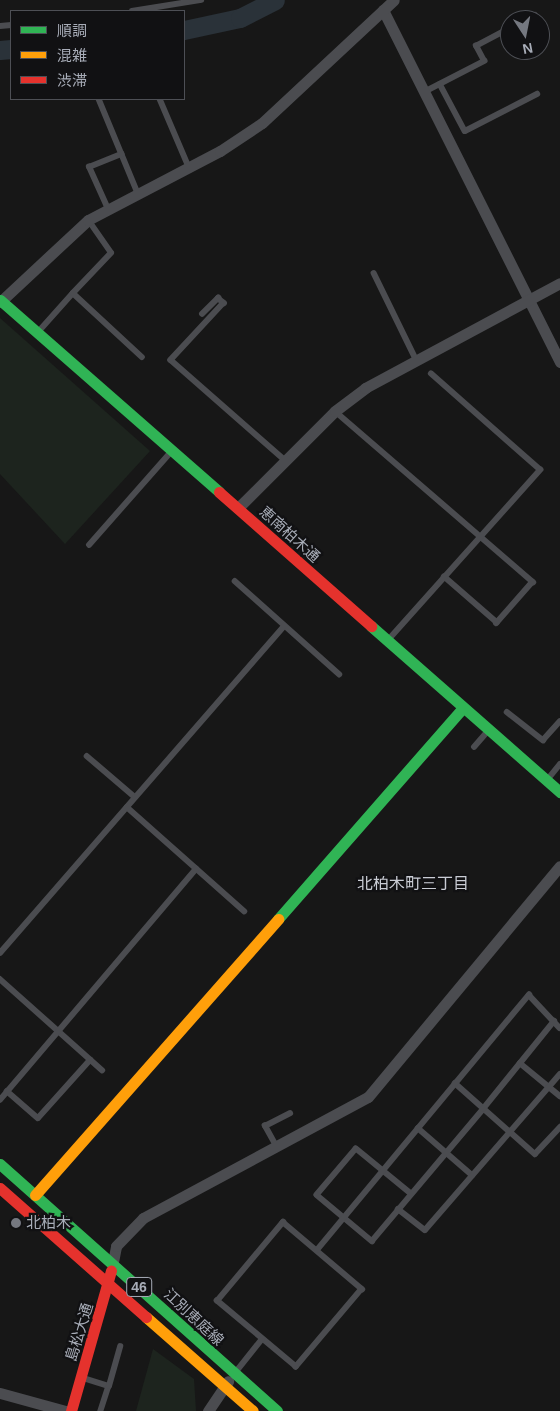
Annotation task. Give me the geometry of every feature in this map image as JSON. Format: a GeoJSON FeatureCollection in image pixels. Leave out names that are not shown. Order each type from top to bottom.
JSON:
{"type":"FeatureCollection","features":[{"type":"Feature","properties":{"kind":"street"},"geometry":{"type":"LineString","coordinates":[[0,301],[88,220],[189,167],[262,123],[394,0]]}},
{"type":"Feature","properties":{"kind":"street"},"geometry":{"type":"LineString","coordinates":[[383,10],[560,362]]}},
{"type":"Feature","properties":{"kind":"street"},"geometry":{"type":"LineString","coordinates":[[238,508],[335,411],[415,357],[560,283]]}},
{"type":"Feature","properties":{"kind":"street","name":"恵南柏木通"},"geometry":{"type":"LineString","coordinates":[[0,301],[560,792]]}},
{"type":"Feature","properties":{"kind":"street"},"geometry":{"type":"LineString","coordinates":[[35,1195],[463,708]]}},
{"type":"Feature","properties":{"kind":"street"},"geometry":{"type":"LineString","coordinates":[[113,1262],[116,1246],[143,1218],[368,1096],[560,866]]}},
{"type":"Feature","properties":{"kind":"street","name":"江別恵庭線"},"geometry":{"type":"LineString","coordinates":[[0,1164],[113,1262],[234,1374],[278,1411]]}},
{"type":"Feature","properties":{"kind":"street","name":"46"},"geometry":{"type":"LineString","coordinates":[[0,1188],[108,1286],[253,1411]]}},
{"type":"Feature","properties":{"kind":"street","name":"島松大通"},"geometry":{"type":"LineString","coordinates":[[71,1411],[108,1286],[113,1262]]}},
{"type":"Feature","properties":{"kind":"street"},"geometry":{"type":"LineString","coordinates":[[208,1411],[234,1374]]}},
{"type":"Feature","properties":{"kind":"street"},"geometry":{"type":"LineString","coordinates":[[0,1393],[66,1411]]}},
{"type":"Feature","properties":{"kind":"lane"},"geometry":{"type":"LineString","coordinates":[[138,10],[201,0]]}},
{"type":"Feature","properties":{"kind":"lane"},"geometry":{"type":"LineString","coordinates":[[424,92],[484,61],[476,46],[500,33]]}},
{"type":"Feature","properties":{"kind":"lane"},"geometry":{"type":"LineString","coordinates":[[440,84],[464,131],[537,94]]}},
{"type":"Feature","properties":{"kind":"lane"},"geometry":{"type":"LineString","coordinates":[[99,100],[138,193]]}},
{"type":"Feature","properties":{"kind":"lane"},"geometry":{"type":"LineString","coordinates":[[160,100],[189,167]]}},
{"type":"Feature","properties":{"kind":"lane"},"geometry":{"type":"LineString","coordinates":[[108,208],[89,167],[122,154]]}},
{"type":"Feature","properties":{"kind":"lane"},"geometry":{"type":"LineString","coordinates":[[38,333],[111,253],[88,220]]}},
{"type":"Feature","properties":{"kind":"lane"},"geometry":{"type":"LineString","coordinates":[[374,273],[415,357]]}},
{"type":"Feature","properties":{"kind":"lane"},"geometry":{"type":"LineString","coordinates":[[73,293],[142,357]]}},
{"type":"Feature","properties":{"kind":"lane"},"geometry":{"type":"LineString","coordinates":[[202,314],[218,298],[224,303],[171,360],[285,460]]}},
{"type":"Feature","properties":{"kind":"lane"},"geometry":{"type":"LineString","coordinates":[[387,640],[540,470],[432,374]]}},
{"type":"Feature","properties":{"kind":"lane"},"geometry":{"type":"LineString","coordinates":[[335,411],[533,582],[497,623],[444,578]]}},
{"type":"Feature","properties":{"kind":"lane"},"geometry":{"type":"LineString","coordinates":[[89,545],[172,450]]}},
{"type":"Feature","properties":{"kind":"lane"},"geometry":{"type":"LineString","coordinates":[[235,581],[339,674]]}},
{"type":"Feature","properties":{"kind":"lane"},"geometry":{"type":"LineString","coordinates":[[0,952],[284,626]]}},
{"type":"Feature","properties":{"kind":"lane"},"geometry":{"type":"LineString","coordinates":[[507,712],[543,740],[560,721]]}},
{"type":"Feature","properties":{"kind":"lane"},"geometry":{"type":"LineString","coordinates":[[474,747],[489,730]]}},
{"type":"Feature","properties":{"kind":"lane"},"geometry":{"type":"LineString","coordinates":[[87,756],[135,797]]}},
{"type":"Feature","properties":{"kind":"lane"},"geometry":{"type":"LineString","coordinates":[[546,780],[560,764]]}},
{"type":"Feature","properties":{"kind":"lane"},"geometry":{"type":"LineString","coordinates":[[127,807],[244,911]]}},
{"type":"Feature","properties":{"kind":"lane"},"geometry":{"type":"LineString","coordinates":[[0,1100],[196,869]]}},
{"type":"Feature","properties":{"kind":"lane"},"geometry":{"type":"LineString","coordinates":[[0,979],[58,1033],[102,1070]]}},
{"type":"Feature","properties":{"kind":"lane"},"geometry":{"type":"LineString","coordinates":[[317,1250],[529,995],[560,1028]]}},
{"type":"Feature","properties":{"kind":"lane"},"geometry":{"type":"LineString","coordinates":[[411,1194],[356,1149],[317,1195],[372,1241],[483,1109],[554,1021]]}},
{"type":"Feature","properties":{"kind":"lane"},"geometry":{"type":"LineString","coordinates":[[7,1091],[38,1118],[90,1060]]}},
{"type":"Feature","properties":{"kind":"lane"},"geometry":{"type":"LineString","coordinates":[[520,1063],[560,1096]]}},
{"type":"Feature","properties":{"kind":"lane"},"geometry":{"type":"LineString","coordinates":[[398,1209],[425,1230],[560,1074]]}},
{"type":"Feature","properties":{"kind":"lane"},"geometry":{"type":"LineString","coordinates":[[455,1084],[534,1154],[560,1127]]}},
{"type":"Feature","properties":{"kind":"lane"},"geometry":{"type":"LineString","coordinates":[[276,1146],[265,1126],[290,1112]]}},
{"type":"Feature","properties":{"kind":"lane"},"geometry":{"type":"LineString","coordinates":[[418,1128],[472,1175]]}},
{"type":"Feature","properties":{"kind":"lane"},"geometry":{"type":"LineString","coordinates":[[283,1222],[362,1289],[296,1367],[262,1339],[217,1301],[283,1222]]}},
{"type":"Feature","properties":{"kind":"lane"},"geometry":{"type":"LineString","coordinates":[[234,1374],[262,1339]]}},
{"type":"Feature","properties":{"kind":"lane"},"geometry":{"type":"LineString","coordinates":[[101,1411],[120,1347]]}},
{"type":"Feature","properties":{"kind":"lane"},"geometry":{"type":"LineString","coordinates":[[81,1378],[109,1386]]}},
{"type":"Feature","properties":{"kind":"shaded area"},"geometry":{"type":"Polygon","coordinates":[[[0,318],[150,451],[65,544],[0,474],[0,318]]]}},
{"type":"Feature","properties":{"kind":"shaded area"},"geometry":{"type":"Polygon","coordinates":[[[153,1349],[194,1379],[196,1411],[136,1411],[153,1349]]]}},
{"type":"Feature","properties":{"kind":"waterway"},"geometry":{"type":"LineString","coordinates":[[185,30],[240,18],[275,0]]}},
{"type":"Feature","properties":{"kind":"waterway"},"geometry":{"type":"LineString","coordinates":[[0,50],[10,49]]}},
{"type":"Feature","properties":{"kind":"traffic: fast"},"geometry":{"type":"LineString","coordinates":[[0,300],[219,492]]}},
{"type":"Feature","properties":{"kind":"traffic: fast"},"geometry":{"type":"LineString","coordinates":[[371,626],[560,792]]}},
{"type":"Feature","properties":{"kind":"traffic: fast"},"geometry":{"type":"LineString","coordinates":[[278,919],[463,708]]}},
{"type":"Feature","properties":{"kind":"traffic: fast"},"geometry":{"type":"LineString","coordinates":[[0,1164],[277,1411]]}},
{"type":"Feature","properties":{"kind":"traffic: slow"},"geometry":{"type":"LineString","coordinates":[[35,1195],[278,919]]}},
{"type":"Feature","properties":{"kind":"traffic: slow"},"geometry":{"type":"LineString","coordinates":[[146,1317],[253,1411]]}},
{"type":"Feature","properties":{"kind":"traffic: jam"},"geometry":{"type":"LineString","coordinates":[[219,492],[371,626]]}},
{"type":"Feature","properties":{"kind":"traffic: jam"},"geometry":{"type":"LineString","coordinates":[[0,1188],[146,1317]]}},
{"type":"Feature","properties":{"kind":"traffic: jam"},"geometry":{"type":"LineString","coordinates":[[71,1411],[111,1271]]}},
{"type":"Feature","properties":{"kind":"place","name":"北柏木"},"geometry":{"type":"Point","coordinates":[16,1223]}},
{"type":"Feature","properties":{"kind":"district","name":"北柏木町三丁目"},"geometry":{"type":"Point","coordinates":[413,884]}}]}
